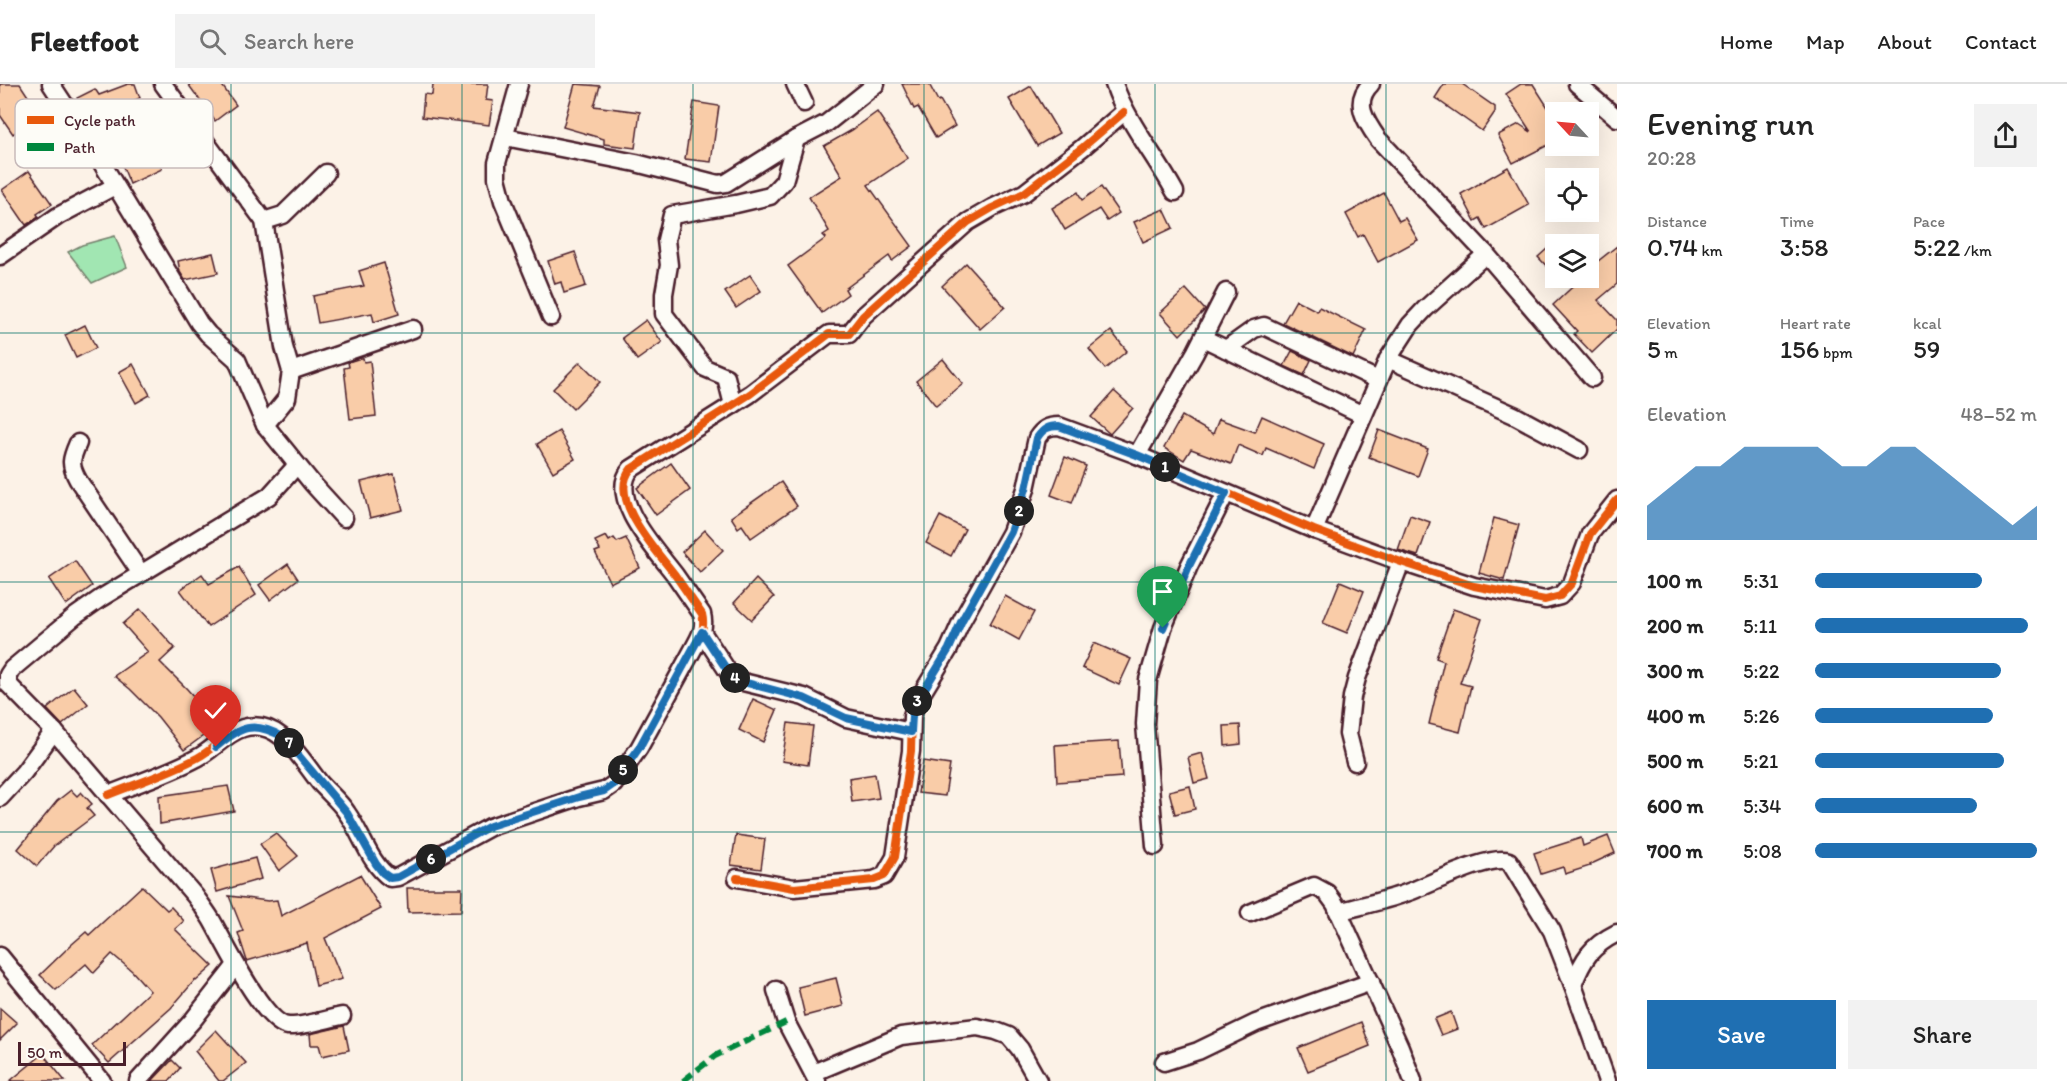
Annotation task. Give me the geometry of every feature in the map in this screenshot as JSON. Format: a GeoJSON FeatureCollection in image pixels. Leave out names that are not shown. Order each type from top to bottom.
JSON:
{"type":"FeatureCollection","features":[{"type":"Feature","properties":{"kind":"street"},"geometry":{"type":"LineString","coordinates":[[51,84],[60,99]]}},
{"type":"Feature","properties":{"kind":"street"},"geometry":{"type":"LineString","coordinates":[[163,84],[174,99]]}},
{"type":"Feature","properties":{"kind":"street"},"geometry":{"type":"LineString","coordinates":[[519,84],[497,163],[497,178],[503,201],[551,317]]}},
{"type":"Feature","properties":{"kind":"street"},"geometry":{"type":"LineString","coordinates":[[795,84],[804,103]]}},
{"type":"Feature","properties":{"kind":"street"},"geometry":{"type":"LineString","coordinates":[[505,137],[636,163],[718,184],[726,183],[796,139],[827,123],[876,84]]}},
{"type":"Feature","properties":{"kind":"street"},"geometry":{"type":"LineString","coordinates":[[1114,84],[1124,112],[1175,192]]}},
{"type":"Feature","properties":{"kind":"street"},"geometry":{"type":"LineString","coordinates":[[1371,84],[1365,89],[1361,101],[1365,121],[1378,139],[1486,254],[1592,378]]}},
{"type":"Feature","properties":{"kind":"street"},"geometry":{"type":"LineString","coordinates":[[1577,84],[1617,118]]}},
{"type":"Feature","properties":{"kind":"street"},"geometry":{"type":"LineString","coordinates":[[108,795],[197,758],[245,727],[273,731],[290,744],[347,813],[383,873],[390,878],[398,877],[490,826],[604,791],[614,784],[639,748],[702,632],[704,623],[702,614],[649,542],[628,506],[624,493],[624,482],[630,469],[733,405],[830,334],[849,334],[864,316],[968,222],[992,207],[1024,193],[1124,112]]}},
{"type":"Feature","properties":{"kind":"street"},"geometry":{"type":"LineString","coordinates":[[733,405],[726,376],[705,368],[664,314],[664,294],[669,265],[666,240],[672,215],[770,196],[784,181],[796,139]]}},
{"type":"Feature","properties":{"kind":"street"},"geometry":{"type":"LineString","coordinates":[[213,152],[264,221],[283,338],[291,371],[287,398],[265,425]]}},
{"type":"Feature","properties":{"kind":"street"},"geometry":{"type":"LineString","coordinates":[[104,168],[199,323],[237,360],[265,425],[344,518]]}},
{"type":"Feature","properties":{"kind":"street"},"geometry":{"type":"LineString","coordinates":[[264,221],[283,215],[326,173]]}},
{"type":"Feature","properties":{"kind":"street"},"geometry":{"type":"LineString","coordinates":[[0,256],[58,216],[115,186]]}},
{"type":"Feature","properties":{"kind":"street"},"geometry":{"type":"LineString","coordinates":[[1314,530],[1388,359],[1410,326],[1425,309],[1486,254]]}},
{"type":"Feature","properties":{"kind":"street"},"geometry":{"type":"LineString","coordinates":[[1137,455],[1203,338],[1226,292]]}},
{"type":"Feature","properties":{"kind":"street"},"geometry":{"type":"LineString","coordinates":[[1226,348],[1254,329],[1264,326],[1378,380]]}},
{"type":"Feature","properties":{"kind":"street"},"geometry":{"type":"LineString","coordinates":[[291,371],[414,329]]}},
{"type":"Feature","properties":{"kind":"street"},"geometry":{"type":"LineString","coordinates":[[1203,338],[1363,415]]}},
{"type":"Feature","properties":{"kind":"street"},"geometry":{"type":"LineString","coordinates":[[1388,359],[1514,416],[1579,450]]}},
{"type":"Feature","properties":{"kind":"street"},"geometry":{"type":"LineString","coordinates":[[737,878],[794,888],[874,880],[884,876],[895,857],[899,840],[911,751],[912,716],[916,703],[949,649],[962,620],[1011,532],[1026,489],[1037,438],[1041,431],[1050,426],[1059,426],[1137,455],[1314,530],[1401,562],[1474,586],[1545,600],[1560,596],[1572,583],[1590,534],[1617,500]]}},
{"type":"Feature","properties":{"kind":"street"},"geometry":{"type":"LineString","coordinates":[[78,443],[72,456],[71,468],[140,572]]}},
{"type":"Feature","properties":{"kind":"street"},"geometry":{"type":"LineString","coordinates":[[297,465],[279,486],[262,500],[140,572],[74,617],[8,675],[8,684],[54,732],[195,896],[210,916],[236,965],[259,1001],[279,1023],[289,1026],[342,1017]]}},
{"type":"Feature","properties":{"kind":"street"},"geometry":{"type":"LineString","coordinates":[[1155,846],[1145,724],[1148,680],[1163,628],[1189,566],[1226,493]]}},
{"type":"Feature","properties":{"kind":"street"},"geometry":{"type":"LineString","coordinates":[[1355,762],[1348,734],[1355,687],[1401,562]]}},
{"type":"Feature","properties":{"kind":"street"},"geometry":{"type":"LineString","coordinates":[[702,632],[729,673],[743,682],[804,698],[846,718],[911,732]]}},
{"type":"Feature","properties":{"kind":"street"},"geometry":{"type":"LineString","coordinates":[[0,798],[24,772],[54,732]]}},
{"type":"Feature","properties":{"kind":"street"},"geometry":{"type":"LineString","coordinates":[[1338,912],[1407,893],[1447,875],[1495,860],[1509,861],[1552,931],[1607,1081]]}},
{"type":"Feature","properties":{"kind":"street"},"geometry":{"type":"LineString","coordinates":[[1250,913],[1314,886],[1327,893],[1335,904],[1371,982],[1413,1081]]}},
{"type":"Feature","properties":{"kind":"street"},"geometry":{"type":"LineString","coordinates":[[1573,985],[1589,952],[1617,933]]}},
{"type":"Feature","properties":{"kind":"street"},"geometry":{"type":"LineString","coordinates":[[0,956],[102,1081]]}},
{"type":"Feature","properties":{"kind":"street"},"geometry":{"type":"LineString","coordinates":[[138,1081],[193,1020],[236,965]]}},
{"type":"Feature","properties":{"kind":"street"},"geometry":{"type":"LineString","coordinates":[[1164,1062],[1198,1051],[1256,1023],[1371,982]]}},
{"type":"Feature","properties":{"kind":"street"},"geometry":{"type":"LineString","coordinates":[[776,990],[786,1022],[815,1077],[901,1036],[977,1027],[1009,1036],[1020,1049],[1038,1081]]}},
{"type":"Feature","properties":{"kind":"green space"},"geometry":{"type":"Polygon","coordinates":[[[115,236],[127,267],[92,283],[68,252],[82,245],[115,236]]]}},
{"type":"Feature","properties":{"kind":"building"},"geometry":{"type":"Polygon","coordinates":[[[0,84],[20,84],[30,99],[15,99],[15,133],[13,134],[0,115],[0,84]]]}},
{"type":"Feature","properties":{"kind":"building"},"geometry":{"type":"Polygon","coordinates":[[[128,84],[135,84],[140,98],[77,98],[95,89],[99,95],[128,84]]]}},
{"type":"Feature","properties":{"kind":"building"},"geometry":{"type":"Polygon","coordinates":[[[188,84],[221,84],[236,105],[215,121],[213,99],[199,99],[188,84]]]}},
{"type":"Feature","properties":{"kind":"building"},"geometry":{"type":"Polygon","coordinates":[[[433,84],[488,84],[486,100],[493,101],[489,125],[422,117],[424,94],[432,95],[433,84]]]}},
{"type":"Feature","properties":{"kind":"building"},"geometry":{"type":"Polygon","coordinates":[[[575,84],[600,86],[594,106],[640,112],[635,148],[604,144],[604,139],[563,127],[575,84]]]}},
{"type":"Feature","properties":{"kind":"building"},"geometry":{"type":"Polygon","coordinates":[[[902,84],[929,84],[955,126],[936,138],[918,107],[914,109],[902,84]]]}},
{"type":"Feature","properties":{"kind":"building"},"geometry":{"type":"Polygon","coordinates":[[[1444,84],[1462,84],[1495,107],[1495,112],[1482,131],[1435,98],[1444,84]]]}},
{"type":"Feature","properties":{"kind":"building"},"geometry":{"type":"Polygon","coordinates":[[[1521,84],[1533,84],[1545,103],[1545,147],[1513,163],[1498,135],[1519,124],[1531,132],[1506,94],[1521,84]]]}},
{"type":"Feature","properties":{"kind":"building"},"geometry":{"type":"Polygon","coordinates":[[[1031,86],[1059,133],[1037,146],[1009,99],[1031,86]]]}},
{"type":"Feature","properties":{"kind":"building"},"geometry":{"type":"Polygon","coordinates":[[[694,102],[719,106],[711,162],[685,159],[694,102]]]}},
{"type":"Feature","properties":{"kind":"building"},"geometry":{"type":"Polygon","coordinates":[[[877,112],[908,158],[868,185],[912,246],[892,261],[889,256],[845,289],[848,294],[822,313],[788,266],[826,238],[823,235],[829,231],[809,197],[842,176],[824,146],[877,112]]]}},
{"type":"Feature","properties":{"kind":"building"},"geometry":{"type":"Polygon","coordinates":[[[1508,167],[1529,205],[1486,229],[1480,218],[1475,221],[1461,194],[1508,167]]]}},
{"type":"Feature","properties":{"kind":"building"},"geometry":{"type":"Polygon","coordinates":[[[123,168],[162,168],[162,169],[130,184],[123,168]]]}},
{"type":"Feature","properties":{"kind":"building"},"geometry":{"type":"Polygon","coordinates":[[[29,171],[52,204],[37,214],[39,217],[26,225],[2,190],[29,171]]]}},
{"type":"Feature","properties":{"kind":"building"},"geometry":{"type":"Polygon","coordinates":[[[1101,187],[1119,213],[1107,221],[1099,209],[1065,230],[1052,208],[1078,192],[1082,200],[1101,187]]]}},
{"type":"Feature","properties":{"kind":"building"},"geometry":{"type":"Polygon","coordinates":[[[1384,193],[1399,221],[1405,218],[1418,240],[1378,262],[1363,234],[1358,237],[1346,214],[1384,193]]]}},
{"type":"Feature","properties":{"kind":"building"},"geometry":{"type":"Polygon","coordinates":[[[1164,209],[1173,228],[1143,242],[1134,222],[1164,209]]]}},
{"type":"Feature","properties":{"kind":"building"},"geometry":{"type":"Polygon","coordinates":[[[1617,246],[1617,284],[1598,300],[1617,320],[1617,329],[1592,353],[1574,334],[1577,331],[1553,305],[1571,288],[1599,288],[1599,260],[1617,246]]]}},
{"type":"Feature","properties":{"kind":"building"},"geometry":{"type":"Polygon","coordinates":[[[1545,251],[1545,264],[1538,257],[1545,251]]]}},
{"type":"Feature","properties":{"kind":"building"},"geometry":{"type":"Polygon","coordinates":[[[575,252],[586,286],[564,293],[561,282],[555,284],[548,261],[575,252]]]}},
{"type":"Feature","properties":{"kind":"building"},"geometry":{"type":"Polygon","coordinates":[[[213,253],[218,273],[185,280],[180,272],[178,261],[213,253]]]}},
{"type":"Feature","properties":{"kind":"building"},"geometry":{"type":"Polygon","coordinates":[[[384,263],[399,314],[374,322],[372,313],[318,323],[313,296],[364,286],[359,271],[384,263]]]}},
{"type":"Feature","properties":{"kind":"building"},"geometry":{"type":"Polygon","coordinates":[[[966,263],[1005,307],[980,329],[942,286],[966,263]]]}},
{"type":"Feature","properties":{"kind":"building"},"geometry":{"type":"Polygon","coordinates":[[[750,275],[761,291],[736,308],[725,292],[750,275]]]}},
{"type":"Feature","properties":{"kind":"building"},"geometry":{"type":"Polygon","coordinates":[[[1186,289],[1205,310],[1180,335],[1160,313],[1186,289]]]}},
{"type":"Feature","properties":{"kind":"building"},"geometry":{"type":"Polygon","coordinates":[[[1296,300],[1317,311],[1319,307],[1366,330],[1353,357],[1283,323],[1296,300]]]}},
{"type":"Feature","properties":{"kind":"building"},"geometry":{"type":"Polygon","coordinates":[[[646,320],[662,342],[637,360],[622,338],[646,320]]]}},
{"type":"Feature","properties":{"kind":"building"},"geometry":{"type":"Polygon","coordinates":[[[85,325],[96,348],[76,358],[65,335],[85,325]]]}},
{"type":"Feature","properties":{"kind":"building"},"geometry":{"type":"Polygon","coordinates":[[[1111,331],[1127,351],[1105,369],[1089,349],[1111,331]]]}},
{"type":"Feature","properties":{"kind":"building"},"geometry":{"type":"Polygon","coordinates":[[[1292,351],[1311,360],[1304,375],[1284,366],[1292,351]]]}},
{"type":"Feature","properties":{"kind":"building"},"geometry":{"type":"Polygon","coordinates":[[[361,358],[364,362],[370,361],[376,416],[350,419],[344,368],[349,367],[348,362],[361,358]]]}},
{"type":"Feature","properties":{"kind":"building"},"geometry":{"type":"Polygon","coordinates":[[[943,359],[963,384],[936,406],[916,381],[943,359]]]}},
{"type":"Feature","properties":{"kind":"building"},"geometry":{"type":"Polygon","coordinates":[[[580,362],[600,382],[573,409],[553,389],[580,362]]]}},
{"type":"Feature","properties":{"kind":"building"},"geometry":{"type":"Polygon","coordinates":[[[133,364],[150,395],[136,403],[119,372],[133,364]]]}},
{"type":"Feature","properties":{"kind":"building"},"geometry":{"type":"Polygon","coordinates":[[[1114,391],[1133,408],[1110,434],[1091,417],[1114,391]]]}},
{"type":"Feature","properties":{"kind":"building"},"geometry":{"type":"Polygon","coordinates":[[[1182,416],[1213,434],[1219,419],[1255,432],[1262,416],[1324,444],[1314,469],[1266,448],[1263,456],[1238,445],[1231,464],[1191,449],[1184,460],[1164,448],[1182,416]]]}},
{"type":"Feature","properties":{"kind":"building"},"geometry":{"type":"Polygon","coordinates":[[[1379,430],[1428,449],[1418,476],[1369,457],[1379,430]]]}},
{"type":"Feature","properties":{"kind":"building"},"geometry":{"type":"Polygon","coordinates":[[[559,431],[575,459],[553,472],[537,444],[559,431]]]}},
{"type":"Feature","properties":{"kind":"building"},"geometry":{"type":"Polygon","coordinates":[[[1065,457],[1086,466],[1072,503],[1051,495],[1065,457]]]}},
{"type":"Feature","properties":{"kind":"building"},"geometry":{"type":"Polygon","coordinates":[[[671,463],[690,490],[656,515],[637,488],[671,463]]]}},
{"type":"Feature","properties":{"kind":"building"},"geometry":{"type":"Polygon","coordinates":[[[394,474],[403,510],[370,518],[361,482],[394,474]]]}},
{"type":"Feature","properties":{"kind":"building"},"geometry":{"type":"Polygon","coordinates":[[[781,482],[797,506],[751,538],[742,525],[738,528],[731,517],[781,482]]]}},
{"type":"Feature","properties":{"kind":"building"},"geometry":{"type":"Polygon","coordinates":[[[1410,515],[1430,522],[1418,556],[1398,550],[1410,515]]]}},
{"type":"Feature","properties":{"kind":"building"},"geometry":{"type":"Polygon","coordinates":[[[940,516],[965,529],[951,556],[926,543],[940,516]]]}},
{"type":"Feature","properties":{"kind":"building"},"geometry":{"type":"Polygon","coordinates":[[[1494,518],[1519,525],[1504,580],[1479,573],[1494,518]]]}},
{"type":"Feature","properties":{"kind":"building"},"geometry":{"type":"Polygon","coordinates":[[[705,530],[723,550],[700,572],[682,552],[705,530]]]}},
{"type":"Feature","properties":{"kind":"building"},"geometry":{"type":"Polygon","coordinates":[[[606,536],[609,541],[614,538],[617,542],[626,538],[640,568],[610,583],[595,552],[600,550],[595,541],[606,536]]]}},
{"type":"Feature","properties":{"kind":"building"},"geometry":{"type":"Polygon","coordinates":[[[75,561],[92,586],[66,605],[49,579],[75,561]]]}},
{"type":"Feature","properties":{"kind":"building"},"geometry":{"type":"Polygon","coordinates":[[[288,564],[298,579],[270,600],[259,585],[288,564]]]}},
{"type":"Feature","properties":{"kind":"building"},"geometry":{"type":"Polygon","coordinates":[[[239,567],[256,595],[208,627],[180,590],[202,574],[209,584],[239,567]]]}},
{"type":"Feature","properties":{"kind":"building"},"geometry":{"type":"Polygon","coordinates":[[[756,579],[774,597],[752,620],[734,603],[756,579]]]}},
{"type":"Feature","properties":{"kind":"building"},"geometry":{"type":"Polygon","coordinates":[[[1340,581],[1364,591],[1347,633],[1323,623],[1340,581]]]}},
{"type":"Feature","properties":{"kind":"building"},"geometry":{"type":"Polygon","coordinates":[[[1005,596],[1034,612],[1019,640],[990,624],[1005,596]]]}},
{"type":"Feature","properties":{"kind":"building"},"geometry":{"type":"Polygon","coordinates":[[[140,609],[175,648],[160,662],[218,725],[184,750],[158,717],[114,676],[148,652],[123,624],[140,609]]]}},
{"type":"Feature","properties":{"kind":"building"},"geometry":{"type":"Polygon","coordinates":[[[1453,609],[1482,619],[1460,683],[1471,686],[1460,732],[1429,724],[1444,661],[1436,658],[1453,609]]]}},
{"type":"Feature","properties":{"kind":"building"},"geometry":{"type":"Polygon","coordinates":[[[1094,643],[1131,659],[1119,685],[1082,668],[1094,643]]]}},
{"type":"Feature","properties":{"kind":"building"},"geometry":{"type":"Polygon","coordinates":[[[74,687],[88,704],[62,725],[47,709],[74,687]]]}},
{"type":"Feature","properties":{"kind":"building"},"geometry":{"type":"Polygon","coordinates":[[[753,699],[777,710],[763,742],[739,730],[753,699]]]}},
{"type":"Feature","properties":{"kind":"building"},"geometry":{"type":"Polygon","coordinates":[[[788,723],[813,726],[808,765],[782,761],[788,723]]]}},
{"type":"Feature","properties":{"kind":"building"},"geometry":{"type":"Polygon","coordinates":[[[1240,725],[1241,744],[1225,746],[1224,726],[1240,725]]]}},
{"type":"Feature","properties":{"kind":"building"},"geometry":{"type":"Polygon","coordinates":[[[1119,741],[1122,777],[1057,782],[1055,745],[1119,741]]]}},
{"type":"Feature","properties":{"kind":"building"},"geometry":{"type":"Polygon","coordinates":[[[1202,753],[1209,779],[1194,783],[1188,757],[1202,753]]]}},
{"type":"Feature","properties":{"kind":"building"},"geometry":{"type":"Polygon","coordinates":[[[923,761],[950,765],[945,796],[918,793],[923,761]]]}},
{"type":"Feature","properties":{"kind":"building"},"geometry":{"type":"Polygon","coordinates":[[[875,774],[879,798],[852,802],[849,778],[875,774]]]}},
{"type":"Feature","properties":{"kind":"building"},"geometry":{"type":"Polygon","coordinates":[[[228,786],[234,811],[160,824],[159,796],[228,786]]]}},
{"type":"Feature","properties":{"kind":"building"},"geometry":{"type":"Polygon","coordinates":[[[1190,786],[1195,809],[1175,814],[1169,791],[1190,786]]]}},
{"type":"Feature","properties":{"kind":"building"},"geometry":{"type":"Polygon","coordinates":[[[71,790],[77,796],[81,792],[92,804],[87,808],[94,816],[54,846],[37,866],[18,849],[57,801],[71,790]]]}},
{"type":"Feature","properties":{"kind":"building"},"geometry":{"type":"Polygon","coordinates":[[[276,833],[298,856],[279,871],[260,844],[276,833]]]}},
{"type":"Feature","properties":{"kind":"building"},"geometry":{"type":"Polygon","coordinates":[[[736,835],[765,839],[761,869],[731,865],[736,835]]]}},
{"type":"Feature","properties":{"kind":"building"},"geometry":{"type":"Polygon","coordinates":[[[1608,836],[1615,853],[1590,866],[1565,874],[1563,867],[1541,874],[1534,853],[1581,838],[1583,846],[1608,836]]]}},
{"type":"Feature","properties":{"kind":"building"},"geometry":{"type":"Polygon","coordinates":[[[255,858],[261,879],[217,892],[211,870],[255,858]]]}},
{"type":"Feature","properties":{"kind":"building"},"geometry":{"type":"Polygon","coordinates":[[[360,875],[381,909],[325,938],[342,979],[316,986],[307,943],[247,961],[238,933],[243,931],[229,896],[277,900],[281,916],[360,875]]]}},
{"type":"Feature","properties":{"kind":"building"},"geometry":{"type":"Polygon","coordinates":[[[142,886],[167,910],[171,907],[184,921],[175,929],[213,966],[195,980],[171,1008],[109,1063],[92,1045],[150,991],[112,954],[94,973],[86,964],[56,990],[40,975],[71,945],[86,932],[89,935],[142,886]]]}},
{"type":"Feature","properties":{"kind":"building"},"geometry":{"type":"Polygon","coordinates":[[[407,888],[462,888],[461,911],[408,912],[407,888]]]}},
{"type":"Feature","properties":{"kind":"building"},"geometry":{"type":"Polygon","coordinates":[[[836,978],[843,1006],[805,1016],[798,987],[836,978]]]}},
{"type":"Feature","properties":{"kind":"building"},"geometry":{"type":"Polygon","coordinates":[[[0,1008],[17,1023],[0,1040],[0,1008]]]}},
{"type":"Feature","properties":{"kind":"building"},"geometry":{"type":"Polygon","coordinates":[[[1451,1012],[1457,1029],[1441,1035],[1434,1019],[1451,1012]]]}},
{"type":"Feature","properties":{"kind":"building"},"geometry":{"type":"Polygon","coordinates":[[[1361,1022],[1370,1046],[1308,1071],[1298,1048],[1361,1022]]]}},
{"type":"Feature","properties":{"kind":"building"},"geometry":{"type":"Polygon","coordinates":[[[344,1026],[349,1050],[322,1056],[319,1045],[311,1045],[310,1034],[344,1026]]]}},
{"type":"Feature","properties":{"kind":"building"},"geometry":{"type":"Polygon","coordinates":[[[216,1030],[246,1063],[223,1081],[219,1081],[195,1051],[216,1030]]]}},
{"type":"Feature","properties":{"kind":"building"},"geometry":{"type":"Polygon","coordinates":[[[43,1054],[65,1081],[10,1081],[43,1054]]]}},
{"type":"Feature","properties":{"kind":"building"},"geometry":{"type":"Polygon","coordinates":[[[172,1060],[180,1068],[169,1081],[152,1081],[172,1060]]]}},
{"type":"Feature","properties":{"kind":"marked path"},"geometry":{"type":"LineString","coordinates":[[683,1081],[715,1056],[786,1022]]}},
{"type":"Feature","properties":{"kind":"cycle path"},"geometry":{"type":"LineString","coordinates":[[108,795],[203,755],[237,730],[256,726],[268,729],[288,743],[341,805],[366,848],[390,878],[398,877],[490,827],[579,797],[604,791],[614,784],[639,748],[698,640],[703,626],[702,614],[647,539],[629,509],[625,495],[625,481],[631,469],[750,394],[829,334],[849,334],[863,316],[968,222],[1024,193],[1124,112]]}},
{"type":"Feature","properties":{"kind":"cycle path"},"geometry":{"type":"LineString","coordinates":[[737,878],[794,888],[874,880],[884,876],[895,857],[911,751],[912,716],[916,703],[949,649],[962,620],[1011,532],[1026,489],[1037,438],[1049,427],[1059,426],[1137,455],[1314,530],[1401,562],[1474,586],[1545,600],[1560,596],[1572,583],[1590,534],[1617,500]]}},
{"type":"Feature","properties":{"kind":"route"},"geometry":{"type":"LineString","coordinates":[[216,747],[234,732],[245,727],[273,731],[283,737],[347,813],[376,864],[390,878],[398,877],[490,826],[604,791],[614,784],[639,748],[702,632],[729,673],[736,679],[804,698],[846,718],[911,732],[916,703],[949,649],[962,620],[1011,532],[1026,489],[1037,438],[1041,431],[1050,426],[1059,426],[1137,455],[1226,493],[1189,566],[1163,628]]}}]}
